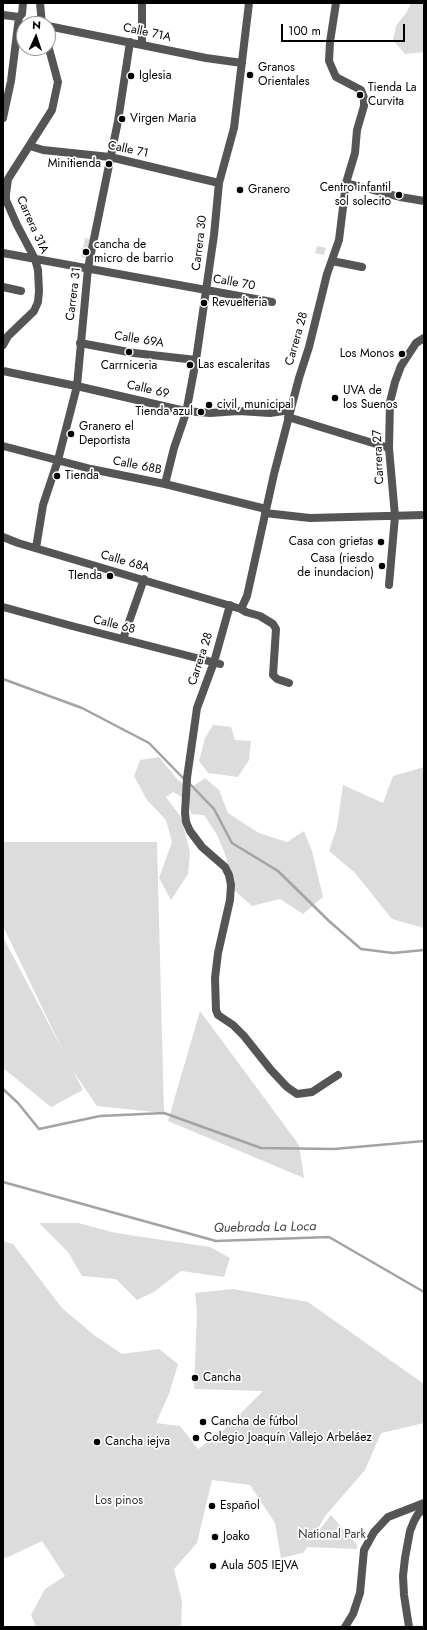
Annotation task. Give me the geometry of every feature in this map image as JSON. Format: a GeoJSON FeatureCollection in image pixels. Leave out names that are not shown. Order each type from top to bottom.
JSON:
{"type":"FeatureCollection","features":[{"type":"Feature","properties":{"kind":"street"},"geometry":{"type":"LineString","coordinates":[[20,16],[22,14],[23,3]]}},
{"type":"Feature","properties":{"kind":"street"},"geometry":{"type":"LineString","coordinates":[[40,3],[41,16]]}},
{"type":"Feature","properties":{"kind":"street"},"geometry":{"type":"LineString","coordinates":[[142,3],[142,44]]}},
{"type":"Feature","properties":{"kind":"street","name":"Carrera 30"},"geometry":{"type":"LineString","coordinates":[[165,484],[174,448],[186,411],[196,360],[219,184],[234,128],[249,3]]}},
{"type":"Feature","properties":{"kind":"street","name":"Carrera 28"},"geometry":{"type":"LineString","coordinates":[[241,609],[246,596],[289,414],[339,240],[346,183],[355,153],[357,130],[364,106],[364,98],[360,90],[336,77],[329,61],[330,42],[336,3]]}},
{"type":"Feature","properties":{"kind":"street"},"geometry":{"type":"LineString","coordinates":[[3,15],[16,17]]}},
{"type":"Feature","properties":{"kind":"street","name":"Calle 71A"},"geometry":{"type":"LineString","coordinates":[[56,28],[206,58],[242,63]]}},
{"type":"Feature","properties":{"kind":"street"},"geometry":{"type":"LineString","coordinates":[[3,118],[16,38]]}},
{"type":"Feature","properties":{"kind":"street","name":"Carrera 31"},"geometry":{"type":"LineString","coordinates":[[36,548],[43,505],[58,460],[76,386],[88,268],[118,121],[130,42]]}},
{"type":"Feature","properties":{"kind":"street","name":"Carrera 31A"},"geometry":{"type":"LineString","coordinates":[[3,345],[8,336],[34,311],[38,302],[38,270],[35,259],[17,225],[6,200],[6,194],[8,179],[18,161],[30,146],[52,110],[58,82],[51,56]]}},
{"type":"Feature","properties":{"kind":"street","name":"Calle 71"},"geometry":{"type":"LineString","coordinates":[[30,146],[43,150],[110,157],[219,184]]}},
{"type":"Feature","properties":{"kind":"street"},"geometry":{"type":"LineString","coordinates":[[346,183],[400,197],[424,201]]}},
{"type":"Feature","properties":{"kind":"street","name":"Calle 70"},"geometry":{"type":"LineString","coordinates":[[3,253],[272,302]]}},
{"type":"Feature","properties":{"kind":"street"},"geometry":{"type":"LineString","coordinates":[[332,261],[362,267]]}},
{"type":"Feature","properties":{"kind":"street"},"geometry":{"type":"LineString","coordinates":[[3,287],[21,291]]}},
{"type":"Feature","properties":{"kind":"street","name":"Carrera 27"},"geometry":{"type":"LineString","coordinates":[[389,585],[395,516],[389,448],[390,402],[401,366],[416,343],[424,338]]}},
{"type":"Feature","properties":{"kind":"street","name":"Calle 69A"},"geometry":{"type":"LineString","coordinates":[[80,342],[134,353],[196,360]]}},
{"type":"Feature","properties":{"kind":"street","name":"Calle 69"},"geometry":{"type":"LineString","coordinates":[[3,371],[186,411],[210,413],[239,411],[289,414],[389,448]]}},
{"type":"Feature","properties":{"kind":"street","name":"Calle 68B"},"geometry":{"type":"LineString","coordinates":[[3,446],[91,469],[165,484],[265,511],[302,518],[395,516]]}},
{"type":"Feature","properties":{"kind":"street"},"geometry":{"type":"LineString","coordinates":[[395,516],[424,515]]}},
{"type":"Feature","properties":{"kind":"street","name":"Calle 68A"},"geometry":{"type":"LineString","coordinates":[[3,537],[230,605],[260,616],[273,624],[276,630],[273,675],[277,679],[289,683]]}},
{"type":"Feature","properties":{"kind":"street"},"geometry":{"type":"LineString","coordinates":[[123,639],[144,579]]}},
{"type":"Feature","properties":{"kind":"street","name":"Carrera 28"},"geometry":{"type":"LineString","coordinates":[[230,605],[217,663],[197,708],[187,778],[185,813],[186,822],[202,847],[225,867],[229,875],[231,885],[230,900],[217,960],[215,978],[216,1010],[218,1015],[233,1025],[244,1036],[270,1070],[287,1087],[298,1094],[312,1092],[338,1075]]}},
{"type":"Feature","properties":{"kind":"street","name":"Calle 68"},"geometry":{"type":"LineString","coordinates":[[3,606],[217,663]]}},
{"type":"Feature","properties":{"kind":"street"},"geometry":{"type":"LineString","coordinates":[[345,1627],[360,1593],[364,1550],[374,1532],[388,1517],[424,1503]]}},
{"type":"Feature","properties":{"kind":"street"},"geometry":{"type":"LineString","coordinates":[[409,1627],[404,1595],[403,1576],[405,1558],[410,1531],[418,1514],[424,1509]]}},
{"type":"Feature","properties":{"kind":"green space"},"geometry":{"type":"Polygon","coordinates":[[[411,3],[424,3],[424,52],[405,54],[393,40],[396,26],[406,13],[411,3]]]}},
{"type":"Feature","properties":{"kind":"green space","name":"cancha de micro de barrio"},"geometry":{"type":"Polygon","coordinates":[[[85,238],[92,240],[88,259],[81,257],[85,238]]]}},
{"type":"Feature","properties":{"kind":"green space"},"geometry":{"type":"Polygon","coordinates":[[[317,246],[326,248],[324,255],[315,253],[317,246]]]}},
{"type":"Feature","properties":{"kind":"green space"},"geometry":{"type":"Polygon","coordinates":[[[213,725],[231,727],[235,740],[251,741],[249,760],[238,777],[208,773],[199,761],[205,738],[213,725]]]}},
{"type":"Feature","properties":{"kind":"green space"},"geometry":{"type":"Polygon","coordinates":[[[159,757],[177,779],[189,789],[205,778],[219,790],[228,813],[259,833],[287,842],[304,831],[312,851],[323,897],[303,914],[280,899],[252,906],[235,891],[225,854],[217,835],[204,815],[191,814],[189,801],[173,792],[166,797],[181,817],[190,852],[188,874],[171,900],[159,878],[172,842],[166,820],[147,800],[134,776],[140,760],[159,757]]]}},
{"type":"Feature","properties":{"kind":"green space"},"geometry":{"type":"Polygon","coordinates":[[[424,767],[424,928],[392,919],[355,873],[329,851],[337,827],[343,785],[383,803],[393,776],[424,767]]]}},
{"type":"Feature","properties":{"kind":"green space"},"geometry":{"type":"Polygon","coordinates":[[[3,842],[157,842],[164,1113],[97,1106],[73,1071],[83,1090],[51,1107],[3,1068],[3,937],[63,1051],[3,926],[3,842]]]}},
{"type":"Feature","properties":{"kind":"green space"},"geometry":{"type":"Polygon","coordinates":[[[200,1011],[299,1145],[304,1178],[168,1121],[200,1011]]]}},
{"type":"Feature","properties":{"kind":"green space"},"geometry":{"type":"Polygon","coordinates":[[[39,1223],[78,1223],[116,1233],[210,1247],[230,1258],[224,1277],[181,1271],[154,1292],[137,1300],[116,1279],[82,1276],[68,1252],[39,1223]]]}},
{"type":"Feature","properties":{"kind":"green space","name":"Los pinos"},"geometry":{"type":"Polygon","coordinates":[[[3,1241],[13,1244],[62,1308],[94,1335],[122,1354],[159,1349],[178,1364],[169,1394],[156,1423],[180,1426],[198,1449],[223,1431],[263,1391],[194,1389],[197,1311],[195,1293],[233,1289],[308,1302],[424,1384],[424,1423],[381,1433],[365,1470],[326,1515],[309,1543],[331,1515],[357,1545],[357,1549],[307,1547],[303,1553],[281,1558],[275,1523],[250,1485],[212,1480],[197,1543],[174,1569],[182,1601],[181,1627],[36,1627],[31,1615],[45,1589],[65,1576],[42,1541],[6,1558],[3,1557],[3,1241]]]}},
{"type":"Feature","properties":{"kind":"waterway"},"geometry":{"type":"LineString","coordinates":[[3,679],[82,708],[149,743],[185,780]]}},
{"type":"Feature","properties":{"kind":"waterway"},"geometry":{"type":"LineString","coordinates":[[189,783],[214,809],[232,843],[278,871],[329,921],[361,949],[393,953],[424,950]]}},
{"type":"Feature","properties":{"kind":"waterway"},"geometry":{"type":"LineString","coordinates":[[3,1089],[18,1103],[39,1129],[100,1116],[164,1113],[261,1148],[334,1149],[424,1141]]}},
{"type":"Feature","properties":{"kind":"waterway","name":"Quebrada La Loca"},"geometry":{"type":"LineString","coordinates":[[3,1182],[216,1241],[329,1237],[424,1292]]}},
{"type":"Feature","properties":{"kind":"place","name":"Granos Orientales"},"geometry":{"type":"Point","coordinates":[250,75]}},
{"type":"Feature","properties":{"kind":"place","name":"Iglesia"},"geometry":{"type":"Point","coordinates":[131,76]}},
{"type":"Feature","properties":{"kind":"place","name":"Tienda La Curvita"},"geometry":{"type":"Point","coordinates":[360,95]}},
{"type":"Feature","properties":{"kind":"place","name":"Virgen Maria"},"geometry":{"type":"Point","coordinates":[122,119]}},
{"type":"Feature","properties":{"kind":"place","name":"Minitienda"},"geometry":{"type":"Point","coordinates":[109,164]}},
{"type":"Feature","properties":{"kind":"place","name":"Granero"},"geometry":{"type":"Point","coordinates":[240,190]}},
{"type":"Feature","properties":{"kind":"place","name":"Centro infantil sol solecito"},"geometry":{"type":"Point","coordinates":[399,195]}},
{"type":"Feature","properties":{"kind":"place","name":"cancha de micro de barrio"},"geometry":{"type":"Point","coordinates":[86,252]}},
{"type":"Feature","properties":{"kind":"place","name":"Revuelteria"},"geometry":{"type":"Point","coordinates":[204,303]}},
{"type":"Feature","properties":{"kind":"place","name":"Carrniceria"},"geometry":{"type":"Point","coordinates":[129,352]}},
{"type":"Feature","properties":{"kind":"place","name":"Los Monos"},"geometry":{"type":"Point","coordinates":[402,354]}},
{"type":"Feature","properties":{"kind":"place","name":"Las escaleritas"},"geometry":{"type":"Point","coordinates":[190,365]}},
{"type":"Feature","properties":{"kind":"place","name":"UVA de los Suenos"},"geometry":{"type":"Point","coordinates":[335,398]}},
{"type":"Feature","properties":{"kind":"place","name":"civil, municipal"},"geometry":{"type":"Point","coordinates":[209,405]}},
{"type":"Feature","properties":{"kind":"place","name":"Tienda azul"},"geometry":{"type":"Point","coordinates":[201,412]}},
{"type":"Feature","properties":{"kind":"place","name":"Granero el Deportista"},"geometry":{"type":"Point","coordinates":[71,434]}},
{"type":"Feature","properties":{"kind":"place","name":"Tienda"},"geometry":{"type":"Point","coordinates":[57,476]}},
{"type":"Feature","properties":{"kind":"place","name":"Casa con grietas"},"geometry":{"type":"Point","coordinates":[381,542]}},
{"type":"Feature","properties":{"kind":"place","name":"Casa (riesdo de inundacion)"},"geometry":{"type":"Point","coordinates":[382,566]}},
{"type":"Feature","properties":{"kind":"place","name":"TIenda"},"geometry":{"type":"Point","coordinates":[110,576]}},
{"type":"Feature","properties":{"kind":"place","name":"Cancha"},"geometry":{"type":"Point","coordinates":[195,1378]}},
{"type":"Feature","properties":{"kind":"place","name":"Cancha de fútbol"},"geometry":{"type":"Point","coordinates":[203,1422]}},
{"type":"Feature","properties":{"kind":"place","name":"Colegio Joaquín Vallejo Arbeláez"},"geometry":{"type":"Point","coordinates":[196,1438]}},
{"type":"Feature","properties":{"kind":"place","name":"Cancha iejva"},"geometry":{"type":"Point","coordinates":[97,1442]}},
{"type":"Feature","properties":{"kind":"place","name":"Español"},"geometry":{"type":"Point","coordinates":[212,1506]}},
{"type":"Feature","properties":{"kind":"place","name":"Joako"},"geometry":{"type":"Point","coordinates":[215,1537]}},
{"type":"Feature","properties":{"kind":"place","name":"Aula 505 IEJVA"},"geometry":{"type":"Point","coordinates":[213,1566]}},
{"type":"Feature","properties":{"kind":"park label","name":"National Park"},"geometry":{"type":"Point","coordinates":[332,1535]}}]}
